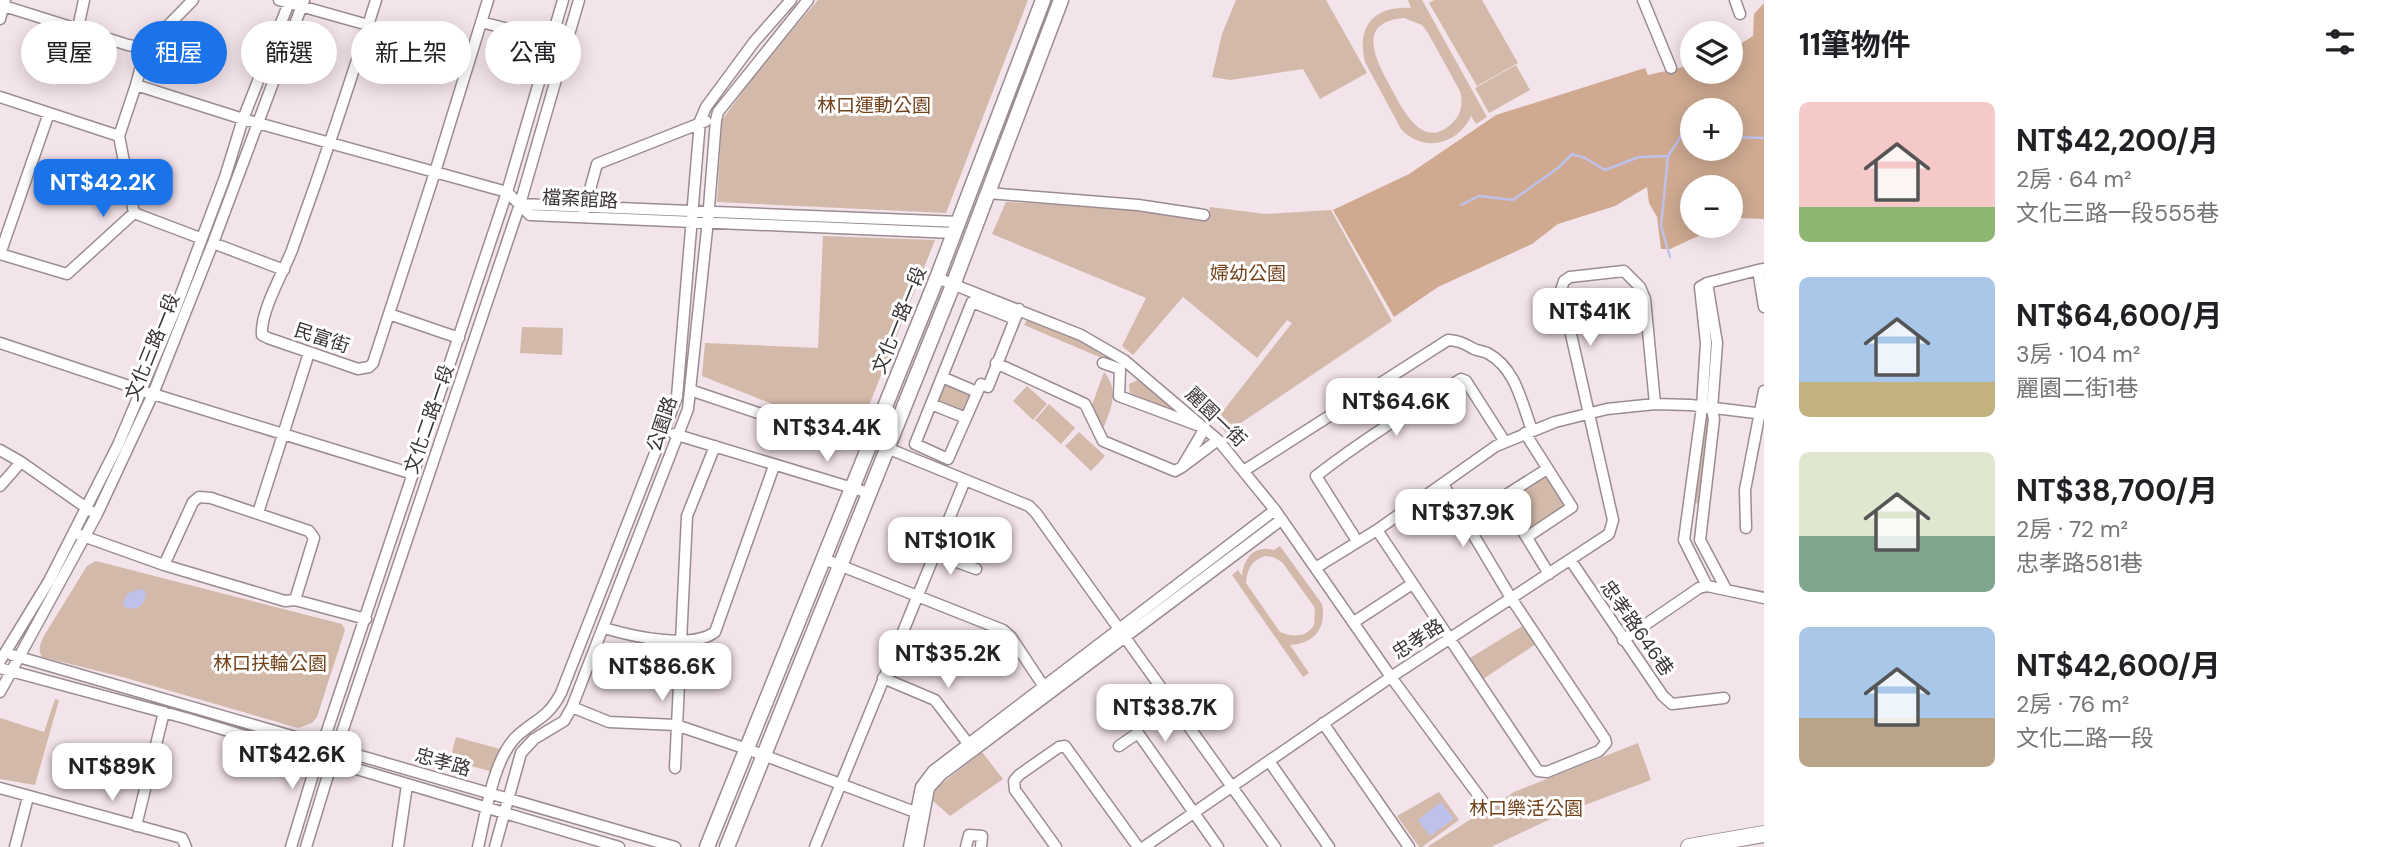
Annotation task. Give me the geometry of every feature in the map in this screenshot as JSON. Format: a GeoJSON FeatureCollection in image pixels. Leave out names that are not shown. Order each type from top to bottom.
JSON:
{"type":"FeatureCollection","features":[{"type":"Feature","properties":{"kind":"highway"},"geometry":{"type":"LineString","coordinates":[[1689,847],[1764,834]]}},
{"type":"Feature","properties":{"kind":"main road","name":"文化一路一段"},"geometry":{"type":"LineString","coordinates":[[707,847],[937,278],[1043,0]]}},
{"type":"Feature","properties":{"kind":"main road","name":"文化一路一段"},"geometry":{"type":"LineString","coordinates":[[727,847],[953,285],[1061,0]]}},
{"type":"Feature","properties":{"kind":"street"},"geometry":{"type":"LineString","coordinates":[[80,21],[84,0]]}},
{"type":"Feature","properties":{"kind":"street"},"geometry":{"type":"LineString","coordinates":[[172,21],[193,0]]}},
{"type":"Feature","properties":{"kind":"street","name":"民富街"},"geometry":{"type":"LineString","coordinates":[[370,21],[376,0]]}},
{"type":"Feature","properties":{"kind":"street","name":"民富街"},"geometry":{"type":"LineString","coordinates":[[351,79],[284,270],[261,325],[262,335],[358,369],[369,367],[373,363],[488,0]]}},
{"type":"Feature","properties":{"kind":"street","name":"文化二路一段"},"geometry":{"type":"LineString","coordinates":[[557,21],[563,0]]}},
{"type":"Feature","properties":{"kind":"street","name":"文化二路一段"},"geometry":{"type":"LineString","coordinates":[[306,847],[332,762],[520,204],[579,0]]}},
{"type":"Feature","properties":{"kind":"street","name":"公園路"},"geometry":{"type":"LineString","coordinates":[[478,847],[503,754],[516,738],[553,710],[614,562],[677,397],[699,121],[706,107],[754,42],[791,0]]}},
{"type":"Feature","properties":{"kind":"street","name":"公園路"},"geometry":{"type":"LineString","coordinates":[[521,753],[534,740],[564,721],[574,702],[678,436],[690,395],[716,120],[719,112],[808,0]]}},
{"type":"Feature","properties":{"kind":"street"},"geometry":{"type":"LineString","coordinates":[[1643,0],[1671,68]]}},
{"type":"Feature","properties":{"kind":"street"},"geometry":{"type":"LineString","coordinates":[[1735,0],[1740,15]]}},
{"type":"Feature","properties":{"kind":"street"},"geometry":{"type":"LineString","coordinates":[[286,1],[356,21]]}},
{"type":"Feature","properties":{"kind":"street","name":"文化三路一段"},"geometry":{"type":"LineString","coordinates":[[0,692],[80,535],[86,508],[118,445],[175,310],[286,1]]}},
{"type":"Feature","properties":{"kind":"street"},"geometry":{"type":"LineString","coordinates":[[0,19],[5,3],[58,21]]}},
{"type":"Feature","properties":{"kind":"street","name":"文化三路一段"},"geometry":{"type":"LineString","coordinates":[[1,656],[80,535],[97,514],[153,394],[303,4]]}},
{"type":"Feature","properties":{"kind":"street"},"geometry":{"type":"LineString","coordinates":[[481,22],[485,23]]}},
{"type":"Feature","properties":{"kind":"street"},"geometry":{"type":"LineString","coordinates":[[754,42],[767,50]]}},
{"type":"Feature","properties":{"kind":"street","name":"文化二路一段"},"geometry":{"type":"LineString","coordinates":[[291,847],[318,758],[507,191],[538,84]]}},
{"type":"Feature","properties":{"kind":"street"},"geometry":{"type":"LineString","coordinates":[[134,213],[119,136],[136,85],[243,119],[507,191],[520,204]]}},
{"type":"Feature","properties":{"kind":"street"},"geometry":{"type":"LineString","coordinates":[[0,97],[119,136]]}},
{"type":"Feature","properties":{"kind":"street"},"geometry":{"type":"LineString","coordinates":[[49,113],[0,254],[67,274],[134,213]]}},
{"type":"Feature","properties":{"kind":"street"},"geometry":{"type":"LineString","coordinates":[[583,212],[597,164],[699,121],[716,120]]}},
{"type":"Feature","properties":{"kind":"street"},"geometry":{"type":"LineString","coordinates":[[988,193],[1138,205],[1204,215]]}},
{"type":"Feature","properties":{"kind":"street","name":"檔案館路"},"geometry":{"type":"LineString","coordinates":[[520,204],[530,215],[583,212],[956,228]]}},
{"type":"Feature","properties":{"kind":"street"},"geometry":{"type":"LineString","coordinates":[[134,213],[200,238]]}},
{"type":"Feature","properties":{"kind":"street"},"geometry":{"type":"LineString","coordinates":[[213,243],[284,270]]}},
{"type":"Feature","properties":{"kind":"street"},"geometry":{"type":"LineString","coordinates":[[1707,586],[1684,540],[1707,408],[1709,377],[1717,343],[1707,283],[1761,270],[1764,307]]}},
{"type":"Feature","properties":{"kind":"street","name":"忠孝路"},"geometry":{"type":"LineString","coordinates":[[1144,847],[1391,677],[1609,534],[1614,520],[1561,290],[1564,281],[1570,277],[1624,271],[1640,287],[1645,299],[1655,404]]}},
{"type":"Feature","properties":{"kind":"street","name":"麗園一街"},"geometry":{"type":"LineString","coordinates":[[937,278],[1017,314],[1081,335],[1124,360],[1218,440],[1245,470],[1317,567],[1391,677],[1484,803]]}},
{"type":"Feature","properties":{"kind":"street"},"geometry":{"type":"LineString","coordinates":[[972,302],[1017,314],[996,363],[988,387],[981,384],[948,458],[915,444],[972,302]]}},
{"type":"Feature","properties":{"kind":"street"},"geometry":{"type":"LineString","coordinates":[[389,314],[458,338]]}},
{"type":"Feature","properties":{"kind":"street"},"geometry":{"type":"LineString","coordinates":[[1245,470],[1448,340],[1465,342],[1474,349],[1489,354],[1513,378],[1528,431],[1547,469],[1572,507],[1527,537]]}},
{"type":"Feature","properties":{"kind":"street"},"geometry":{"type":"LineString","coordinates":[[0,343],[153,394],[413,474]]}},
{"type":"Feature","properties":{"kind":"street"},"geometry":{"type":"LineString","coordinates":[[258,513],[309,353]]}},
{"type":"Feature","properties":{"kind":"street"},"geometry":{"type":"LineString","coordinates":[[996,363],[1085,404],[1103,441],[1175,471],[1218,440]]}},
{"type":"Feature","properties":{"kind":"street"},"geometry":{"type":"LineString","coordinates":[[1103,363],[1120,369],[1119,397],[1205,428],[1182,467]]}},
{"type":"Feature","properties":{"kind":"street"},"geometry":{"type":"LineString","coordinates":[[942,377],[977,392]]}},
{"type":"Feature","properties":{"kind":"street"},"geometry":{"type":"LineString","coordinates":[[1357,541],[1316,476],[1378,431],[1461,379],[1466,381],[1505,442]]}},
{"type":"Feature","properties":{"kind":"street"},"geometry":{"type":"LineString","coordinates":[[1746,528],[1745,491],[1762,414],[1764,391]]}},
{"type":"Feature","properties":{"kind":"street"},"geometry":{"type":"LineString","coordinates":[[677,397],[690,395],[870,445]]}},
{"type":"Feature","properties":{"kind":"street"},"geometry":{"type":"LineString","coordinates":[[931,404],[966,418]]}},
{"type":"Feature","properties":{"kind":"street"},"geometry":{"type":"LineString","coordinates":[[1317,567],[1377,530],[1505,442],[1528,431],[1589,412],[1655,404],[1762,414]]}},
{"type":"Feature","properties":{"kind":"street"},"geometry":{"type":"LineString","coordinates":[[1707,408],[1714,419],[1701,544],[1726,589]]}},
{"type":"Feature","properties":{"kind":"street"},"geometry":{"type":"LineString","coordinates":[[665,432],[869,493]]}},
{"type":"Feature","properties":{"kind":"street"},"geometry":{"type":"LineString","coordinates":[[675,768],[687,516],[715,446]]}},
{"type":"Feature","properties":{"kind":"street"},"geometry":{"type":"LineString","coordinates":[[887,449],[1029,506],[1275,847]]}},
{"type":"Feature","properties":{"kind":"street"},"geometry":{"type":"LineString","coordinates":[[0,450],[97,514]]}},
{"type":"Feature","properties":{"kind":"street"},"geometry":{"type":"LineString","coordinates":[[0,486],[21,462]]}},
{"type":"Feature","properties":{"kind":"street"},"geometry":{"type":"LineString","coordinates":[[604,628],[636,638],[681,640],[707,639],[715,632],[774,466]]}},
{"type":"Feature","properties":{"kind":"street"},"geometry":{"type":"LineString","coordinates":[[1465,522],[1547,469]]}},
{"type":"Feature","properties":{"kind":"street"},"geometry":{"type":"LineString","coordinates":[[815,847],[965,480]]}},
{"type":"Feature","properties":{"kind":"street"},"geometry":{"type":"LineString","coordinates":[[1377,530],[1538,771],[1547,772],[1599,751],[1606,743],[1605,739],[1511,598],[1443,484]]}},
{"type":"Feature","properties":{"kind":"street"},"geometry":{"type":"LineString","coordinates":[[164,565],[193,502],[199,496],[309,531],[314,538],[295,600]]}},
{"type":"Feature","properties":{"kind":"street"},"geometry":{"type":"LineString","coordinates":[[1502,497],[1549,574]]}},
{"type":"Feature","properties":{"kind":"street"},"geometry":{"type":"LineString","coordinates":[[1689,507],[1704,510]]}},
{"type":"Feature","properties":{"kind":"street"},"geometry":{"type":"LineString","coordinates":[[909,847],[920,787],[927,777],[972,747],[1278,515]]}},
{"type":"Feature","properties":{"kind":"street"},"geometry":{"type":"LineString","coordinates":[[80,535],[164,565],[285,601],[295,600],[366,619]]}},
{"type":"Feature","properties":{"kind":"street"},"geometry":{"type":"LineString","coordinates":[[935,554],[976,569]]}},
{"type":"Feature","properties":{"kind":"street"},"geometry":{"type":"LineString","coordinates":[[824,559],[1003,630],[1047,691]]}},
{"type":"Feature","properties":{"kind":"street","name":"忠孝路646巷"},"geometry":{"type":"LineString","coordinates":[[1571,561],[1663,696],[1672,704],[1724,698]]}},
{"type":"Feature","properties":{"kind":"street"},"geometry":{"type":"LineString","coordinates":[[614,562],[626,566]]}},
{"type":"Feature","properties":{"kind":"street"},"geometry":{"type":"LineString","coordinates":[[1354,622],[1412,584]]}},
{"type":"Feature","properties":{"kind":"street"},"geometry":{"type":"LineString","coordinates":[[1623,640],[1693,592],[1707,586],[1764,598]]}},
{"type":"Feature","properties":{"kind":"street","name":"忠孝路"},"geometry":{"type":"LineString","coordinates":[[1,656],[18,657],[675,847]]}},
{"type":"Feature","properties":{"kind":"street","name":"忠孝路"},"geometry":{"type":"LineString","coordinates":[[0,668],[164,712],[619,847]]}},
{"type":"Feature","properties":{"kind":"street"},"geometry":{"type":"LineString","coordinates":[[883,678],[936,700],[972,747]]}},
{"type":"Feature","properties":{"kind":"street"},"geometry":{"type":"LineString","coordinates":[[562,691],[574,702],[609,722],[676,725],[915,812]]}},
{"type":"Feature","properties":{"kind":"street"},"geometry":{"type":"LineString","coordinates":[[136,826],[164,712]]}},
{"type":"Feature","properties":{"kind":"street"},"geometry":{"type":"LineString","coordinates":[[1323,723],[1409,847]]}},
{"type":"Feature","properties":{"kind":"street"},"geometry":{"type":"LineString","coordinates":[[1119,746],[1138,733],[1218,847]]}},
{"type":"Feature","properties":{"kind":"street"},"geometry":{"type":"LineString","coordinates":[[1056,847],[1016,790],[1014,781],[1018,775],[1059,747],[1065,746],[1138,847]]}},
{"type":"Feature","properties":{"kind":"street"},"geometry":{"type":"LineString","coordinates":[[918,847],[929,788],[972,747]]}},
{"type":"Feature","properties":{"kind":"street"},"geometry":{"type":"LineString","coordinates":[[495,847],[521,753],[508,748]]}},
{"type":"Feature","properties":{"kind":"street"},"geometry":{"type":"LineString","coordinates":[[1269,761],[1329,847]]}},
{"type":"Feature","properties":{"kind":"street"},"geometry":{"type":"LineString","coordinates":[[398,847],[407,785]]}},
{"type":"Feature","properties":{"kind":"street"},"geometry":{"type":"LineString","coordinates":[[0,788],[181,838],[186,847]]}},
{"type":"Feature","properties":{"kind":"street"},"geometry":{"type":"LineString","coordinates":[[15,847],[28,797]]}},
{"type":"Feature","properties":{"kind":"street"},"geometry":{"type":"LineString","coordinates":[[483,827],[499,831]]}},
{"type":"Feature","properties":{"kind":"street"},"geometry":{"type":"LineString","coordinates":[[966,847],[968,835],[982,836],[981,847]]}},
{"type":"Feature","properties":{"kind":"green space","name":"林口運動公園"},"geometry":{"type":"Polygon","coordinates":[[[818,0],[1028,0],[946,213],[717,202],[722,120],[768,57],[818,0]]]}},
{"type":"Feature","properties":{"kind":"green space"},"geometry":{"type":"Polygon","coordinates":[[[1236,0],[1326,0],[1367,73],[1320,99],[1303,69],[1230,80],[1212,77],[1222,34],[1236,0]]]}},
{"type":"Feature","properties":{"kind":"green space"},"geometry":{"type":"Polygon","coordinates":[[[1408,0],[1422,0],[1487,117],[1476,124],[1471,116],[1458,134],[1439,142],[1419,141],[1401,129],[1365,62],[1363,38],[1371,20],[1387,10],[1411,8],[1408,0]],[[1404,18],[1389,21],[1379,27],[1374,35],[1374,45],[1380,67],[1408,117],[1424,131],[1433,133],[1443,130],[1457,118],[1461,99],[1460,91],[1422,25],[1404,18]]]}},
{"type":"Feature","properties":{"kind":"green space"},"geometry":{"type":"Polygon","coordinates":[[[1434,0],[1482,0],[1518,63],[1477,86],[1429,3],[1434,0]]]}},
{"type":"Feature","properties":{"kind":"green space"},"geometry":{"type":"Polygon","coordinates":[[[1516,65],[1530,90],[1489,113],[1475,88],[1516,65]]]}},
{"type":"Feature","properties":{"kind":"green space","name":"婦幼公園"},"geometry":{"type":"Polygon","coordinates":[[[1006,202],[1131,208],[1207,219],[1210,207],[1265,214],[1331,210],[1392,321],[1226,433],[1216,420],[1292,323],[1287,320],[1257,358],[1183,297],[1133,355],[1122,346],[1146,298],[992,234],[1006,202]]]}},
{"type":"Feature","properties":{"kind":"green space"},"geometry":{"type":"Polygon","coordinates":[[[823,236],[935,240],[860,428],[780,407],[702,376],[705,343],[818,348],[823,236]]]}},
{"type":"Feature","properties":{"kind":"green space"},"geometry":{"type":"Polygon","coordinates":[[[1029,316],[1080,341],[1105,357],[1104,359],[1024,325],[1029,316]]]}},
{"type":"Feature","properties":{"kind":"green space"},"geometry":{"type":"Polygon","coordinates":[[[522,327],[563,328],[562,355],[520,353],[522,327]]]}},
{"type":"Feature","properties":{"kind":"green space"},"geometry":{"type":"Polygon","coordinates":[[[1104,372],[1112,386],[1113,400],[1104,427],[1101,428],[1092,405],[1104,372]]]}},
{"type":"Feature","properties":{"kind":"green space"},"geometry":{"type":"Polygon","coordinates":[[[1138,380],[1178,413],[1130,393],[1129,384],[1138,380]]]}},
{"type":"Feature","properties":{"kind":"green space"},"geometry":{"type":"Polygon","coordinates":[[[946,383],[973,394],[965,413],[938,402],[946,383]]]}},
{"type":"Feature","properties":{"kind":"green space"},"geometry":{"type":"Polygon","coordinates":[[[1027,386],[1047,404],[1033,420],[1013,401],[1027,386]]]}},
{"type":"Feature","properties":{"kind":"green space"},"geometry":{"type":"Polygon","coordinates":[[[1049,404],[1075,428],[1061,444],[1035,420],[1049,404]]]}},
{"type":"Feature","properties":{"kind":"green space"},"geometry":{"type":"Polygon","coordinates":[[[1709,418],[1701,502],[1698,504],[1692,500],[1703,419],[1709,418]]]}},
{"type":"Feature","properties":{"kind":"green space"},"geometry":{"type":"Polygon","coordinates":[[[1079,432],[1105,456],[1091,471],[1065,446],[1079,432]]]}},
{"type":"Feature","properties":{"kind":"green space"},"geometry":{"type":"Polygon","coordinates":[[[1546,474],[1567,507],[1530,531],[1508,498],[1546,474]]]}},
{"type":"Feature","properties":{"kind":"green space"},"geometry":{"type":"Polygon","coordinates":[[[1280,546],[1322,604],[1322,620],[1317,633],[1306,642],[1290,645],[1309,673],[1303,677],[1232,575],[1238,570],[1242,576],[1245,563],[1256,551],[1274,550],[1280,546]],[[1265,556],[1254,563],[1249,569],[1246,583],[1280,632],[1290,635],[1303,634],[1314,625],[1315,608],[1282,562],[1265,556]]]}},
{"type":"Feature","properties":{"kind":"green space","name":"林口扶輪公園"},"geometry":{"type":"Polygon","coordinates":[[[96,561],[342,624],[345,630],[317,717],[312,723],[298,728],[126,678],[42,657],[40,648],[45,634],[87,566],[96,561]]]}},
{"type":"Feature","properties":{"kind":"green space"},"geometry":{"type":"Polygon","coordinates":[[[1524,625],[1536,644],[1483,679],[1470,658],[1524,625]]]}},
{"type":"Feature","properties":{"kind":"green space"},"geometry":{"type":"Polygon","coordinates":[[[55,699],[59,700],[35,785],[0,779],[0,718],[44,732],[55,699]]]}},
{"type":"Feature","properties":{"kind":"green space"},"geometry":{"type":"Polygon","coordinates":[[[456,737],[500,749],[493,772],[450,760],[456,737]]]}},
{"type":"Feature","properties":{"kind":"green space","name":"林口樂活公園"},"geometry":{"type":"Polygon","coordinates":[[[1638,743],[1651,780],[1561,814],[1491,847],[1427,847],[1514,792],[1638,743]]]}},
{"type":"Feature","properties":{"kind":"green space"},"geometry":{"type":"Polygon","coordinates":[[[982,752],[1003,779],[950,816],[932,800],[934,790],[982,752]]]}},
{"type":"Feature","properties":{"kind":"green space"},"geometry":{"type":"Polygon","coordinates":[[[1439,792],[1459,820],[1419,847],[1397,816],[1439,792]]]}},
{"type":"Feature","properties":{"kind":"shaded area"},"geometry":{"type":"Polygon","coordinates":[[[1764,3],[1764,219],[1743,218],[1743,175],[1680,175],[1680,238],[1694,238],[1670,249],[1661,249],[1657,217],[1649,203],[1647,187],[1615,206],[1558,224],[1532,244],[1438,287],[1394,317],[1333,210],[1409,174],[1496,115],[1645,68],[1648,75],[1680,68],[1680,84],[1743,84],[1743,42],[1753,36],[1754,14],[1764,3]]]}},
{"type":"Feature","properties":{"kind":"water"},"geometry":{"type":"Polygon","coordinates":[[[141,589],[146,592],[142,604],[133,609],[125,607],[123,602],[128,593],[141,589]]]}},
{"type":"Feature","properties":{"kind":"water"},"geometry":{"type":"Polygon","coordinates":[[[1441,802],[1454,819],[1430,836],[1418,820],[1441,802]]]}},
{"type":"Feature","properties":{"kind":"waterway"},"geometry":{"type":"LineString","coordinates":[[1743,137],[1764,138]]}},
{"type":"Feature","properties":{"kind":"waterway"},"geometry":{"type":"LineString","coordinates":[[1461,205],[1479,196],[1513,200],[1558,168],[1572,154],[1605,170],[1639,157],[1668,156],[1680,138]]}},
{"type":"Feature","properties":{"kind":"waterway"},"geometry":{"type":"LineString","coordinates":[[1668,156],[1661,226],[1670,257]]}}]}
